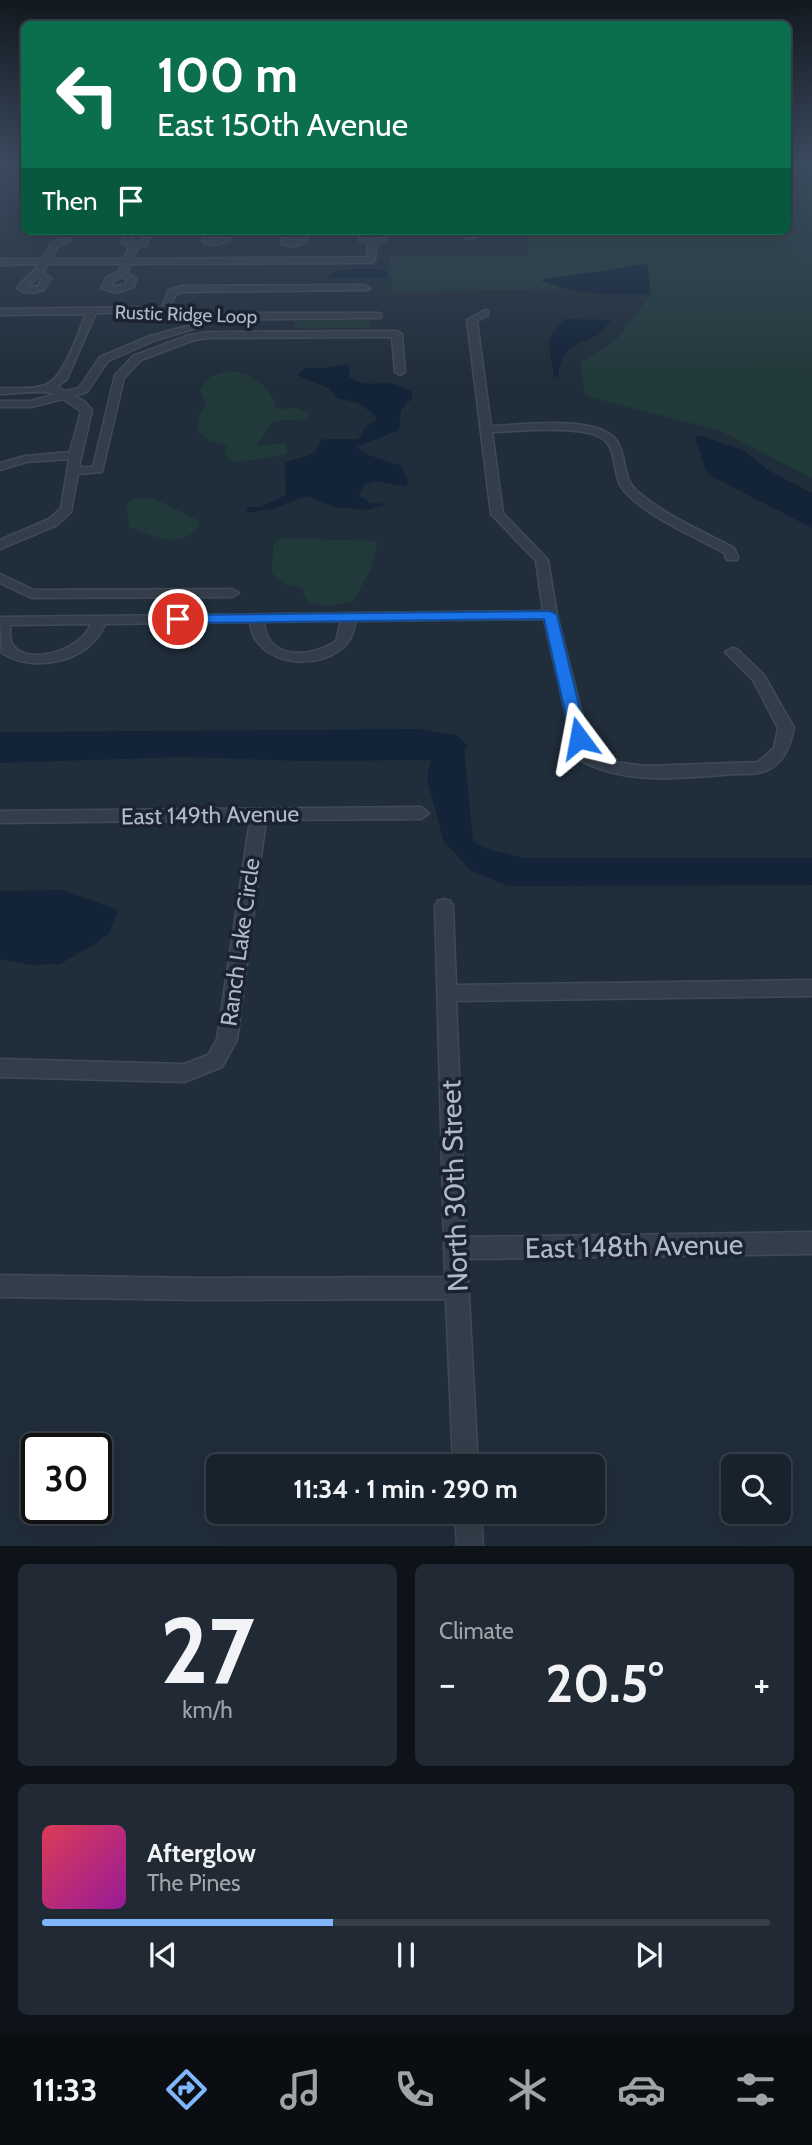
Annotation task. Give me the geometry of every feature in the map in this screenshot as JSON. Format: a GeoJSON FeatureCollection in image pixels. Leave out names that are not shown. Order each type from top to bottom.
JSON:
{"type":"FeatureCollection","features":[{"type":"Feature","properties":{"kind":"street"},"geometry":{"type":"LineString","coordinates":[[52,235],[48,241],[54,245]]}},
{"type":"Feature","properties":{"kind":"street"},"geometry":{"type":"LineString","coordinates":[[38,274],[54,245],[67,240],[69,235]]}},
{"type":"Feature","properties":{"kind":"street"},"geometry":{"type":"LineString","coordinates":[[128,235],[125,243],[134,246],[144,243],[147,235]]}},
{"type":"Feature","properties":{"kind":"street"},"geometry":{"type":"LineString","coordinates":[[207,235],[206,240],[214,242],[226,239],[227,235]]}},
{"type":"Feature","properties":{"kind":"street"},"geometry":{"type":"LineString","coordinates":[[285,235],[284,242],[293,244],[303,242],[304,235]]}},
{"type":"Feature","properties":{"kind":"street"},"geometry":{"type":"LineString","coordinates":[[364,235],[364,241],[372,243],[381,241],[382,235]]}},
{"type":"Feature","properties":{"kind":"street"},"geometry":{"type":"LineString","coordinates":[[210,259],[214,242]]}},
{"type":"Feature","properties":{"kind":"street"},"geometry":{"type":"LineString","coordinates":[[0,261],[371,258],[372,243]]}},
{"type":"Feature","properties":{"kind":"street"},"geometry":{"type":"LineString","coordinates":[[291,259],[293,244]]}},
{"type":"Feature","properties":{"kind":"street"},"geometry":{"type":"LineString","coordinates":[[122,274],[134,246]]}},
{"type":"Feature","properties":{"kind":"street"},"geometry":{"type":"LineString","coordinates":[[160,313],[166,308],[172,292],[182,289],[365,288]]}},
{"type":"Feature","properties":{"kind":"street","name":"Rustic Ridge Loop"},"geometry":{"type":"LineString","coordinates":[[49,387],[62,379],[66,372],[92,311]]}},
{"type":"Feature","properties":{"kind":"street","name":"Rustic Ridge Loop"},"geometry":{"type":"LineString","coordinates":[[0,312],[160,313],[174,317],[278,325],[378,316]]}},
{"type":"Feature","properties":{"kind":"street"},"geometry":{"type":"LineString","coordinates":[[485,313],[472,320],[497,514],[542,561],[550,615],[579,738],[587,757],[626,772],[762,767],[781,750],[786,728],[759,678],[732,652]]}},
{"type":"Feature","properties":{"kind":"street"},"geometry":{"type":"LineString","coordinates":[[74,471],[98,470],[119,377],[137,358],[192,337],[278,325]]}},
{"type":"Feature","properties":{"kind":"street"},"geometry":{"type":"LineString","coordinates":[[0,404],[31,404],[66,397],[83,390],[104,359],[153,338],[188,328],[278,325],[397,334],[400,372]]}},
{"type":"Feature","properties":{"kind":"street"},"geometry":{"type":"LineString","coordinates":[[0,391],[30,391],[49,387],[87,410],[75,455],[67,509],[53,522],[0,545]]}},
{"type":"Feature","properties":{"kind":"street"},"geometry":{"type":"LineString","coordinates":[[488,429],[583,429],[602,433],[614,443],[625,486],[639,499],[730,551],[732,557]]}},
{"type":"Feature","properties":{"kind":"street"},"geometry":{"type":"LineString","coordinates":[[0,467],[25,459],[75,455]]}},
{"type":"Feature","properties":{"kind":"street"},"geometry":{"type":"LineString","coordinates":[[0,578],[32,594],[232,593]]}},
{"type":"Feature","properties":{"kind":"street"},"geometry":{"type":"LineString","coordinates":[[99,620],[91,639],[81,648],[52,658],[31,659],[18,656],[3,646],[1,639],[3,621],[550,615]]}},
{"type":"Feature","properties":{"kind":"street"},"geometry":{"type":"LineString","coordinates":[[257,618],[258,633],[265,646],[281,654],[305,658],[324,653],[341,644],[348,632],[348,618]]}},
{"type":"Feature","properties":{"kind":"street","name":"East 149th Avenue"},"geometry":{"type":"LineString","coordinates":[[0,817],[421,813]]}},
{"type":"Feature","properties":{"kind":"street","name":"Ranch Lake Circle"},"geometry":{"type":"LineString","coordinates":[[0,1068],[184,1073],[215,1061],[227,1040],[259,814]]}},
{"type":"Feature","properties":{"kind":"street","name":"North 30th Street"},"geometry":{"type":"LineString","coordinates":[[444,906],[455,1248],[465,1454]]}},
{"type":"Feature","properties":{"kind":"street"},"geometry":{"type":"LineString","coordinates":[[447,993],[812,988]]}},
{"type":"Feature","properties":{"kind":"street","name":"East 148th Avenue"},"geometry":{"type":"LineString","coordinates":[[455,1248],[812,1243]]}},
{"type":"Feature","properties":{"kind":"street"},"geometry":{"type":"LineString","coordinates":[[0,1286],[205,1289],[457,1288]]}},
{"type":"Feature","properties":{"kind":"street"},"geometry":{"type":"LineString","coordinates":[[469,1524],[470,1546]]}},
{"type":"Feature","properties":{"kind":"green space"},"geometry":{"type":"Polygon","coordinates":[[[812,234],[812,478],[718,430],[585,396],[580,363],[617,339],[650,295],[647,265],[541,280],[563,289],[392,292],[390,257],[530,255],[525,235],[812,234]]]}},
{"type":"Feature","properties":{"kind":"green space"},"geometry":{"type":"Polygon","coordinates":[[[370,320],[370,328],[294,328],[295,321],[370,320]]]}},
{"type":"Feature","properties":{"kind":"green space"},"geometry":{"type":"Polygon","coordinates":[[[225,371],[243,373],[258,381],[269,393],[276,409],[298,408],[309,413],[309,419],[273,421],[257,446],[286,443],[287,453],[235,462],[224,454],[227,446],[209,441],[197,430],[199,416],[206,405],[200,389],[210,377],[225,371]]]}},
{"type":"Feature","properties":{"kind":"green space"},"geometry":{"type":"Polygon","coordinates":[[[153,498],[200,524],[193,533],[176,540],[129,527],[126,506],[132,499],[153,498]]]}},
{"type":"Feature","properties":{"kind":"green space"},"geometry":{"type":"Polygon","coordinates":[[[280,538],[378,541],[371,569],[353,601],[322,605],[309,601],[303,588],[287,585],[272,573],[273,546],[280,538]]]}},
{"type":"Feature","properties":{"kind":"water"},"geometry":{"type":"Polygon","coordinates":[[[647,264],[651,294],[594,293],[567,289],[540,280],[647,264]]]}},
{"type":"Feature","properties":{"kind":"water"},"geometry":{"type":"Polygon","coordinates":[[[343,270],[387,270],[387,278],[326,278],[343,270]]]}},
{"type":"Feature","properties":{"kind":"water"},"geometry":{"type":"Polygon","coordinates":[[[564,319],[610,320],[605,329],[567,353],[561,363],[558,377],[554,377],[548,340],[564,319]]]}},
{"type":"Feature","properties":{"kind":"water"},"geometry":{"type":"Polygon","coordinates":[[[345,364],[350,366],[349,377],[357,381],[394,384],[412,392],[412,398],[401,410],[399,430],[357,447],[365,454],[402,466],[408,483],[406,487],[377,481],[365,484],[359,496],[371,503],[388,504],[367,510],[335,507],[307,496],[272,509],[247,513],[246,507],[260,507],[286,495],[285,463],[311,454],[320,441],[325,439],[358,439],[367,425],[376,421],[375,415],[358,403],[337,398],[330,389],[297,375],[306,368],[345,364]]]}},
{"type":"Feature","properties":{"kind":"water"},"geometry":{"type":"Polygon","coordinates":[[[699,435],[745,451],[768,470],[812,493],[812,528],[711,476],[706,471],[696,441],[695,437],[699,435]]]}},
{"type":"Feature","properties":{"kind":"water"},"geometry":{"type":"Polygon","coordinates":[[[419,729],[457,735],[468,746],[464,749],[473,842],[491,850],[524,858],[812,858],[812,885],[508,886],[471,871],[443,840],[427,778],[431,760],[302,761],[181,757],[0,763],[0,732],[419,729]]]}},
{"type":"Feature","properties":{"kind":"water"},"geometry":{"type":"Polygon","coordinates":[[[63,890],[118,910],[110,932],[97,943],[60,964],[30,965],[0,959],[0,891],[63,890]]]}},
{"type":"Feature","properties":{"kind":"route"},"geometry":{"type":"LineString","coordinates":[[178,619],[550,615],[579,738]]}}]}
